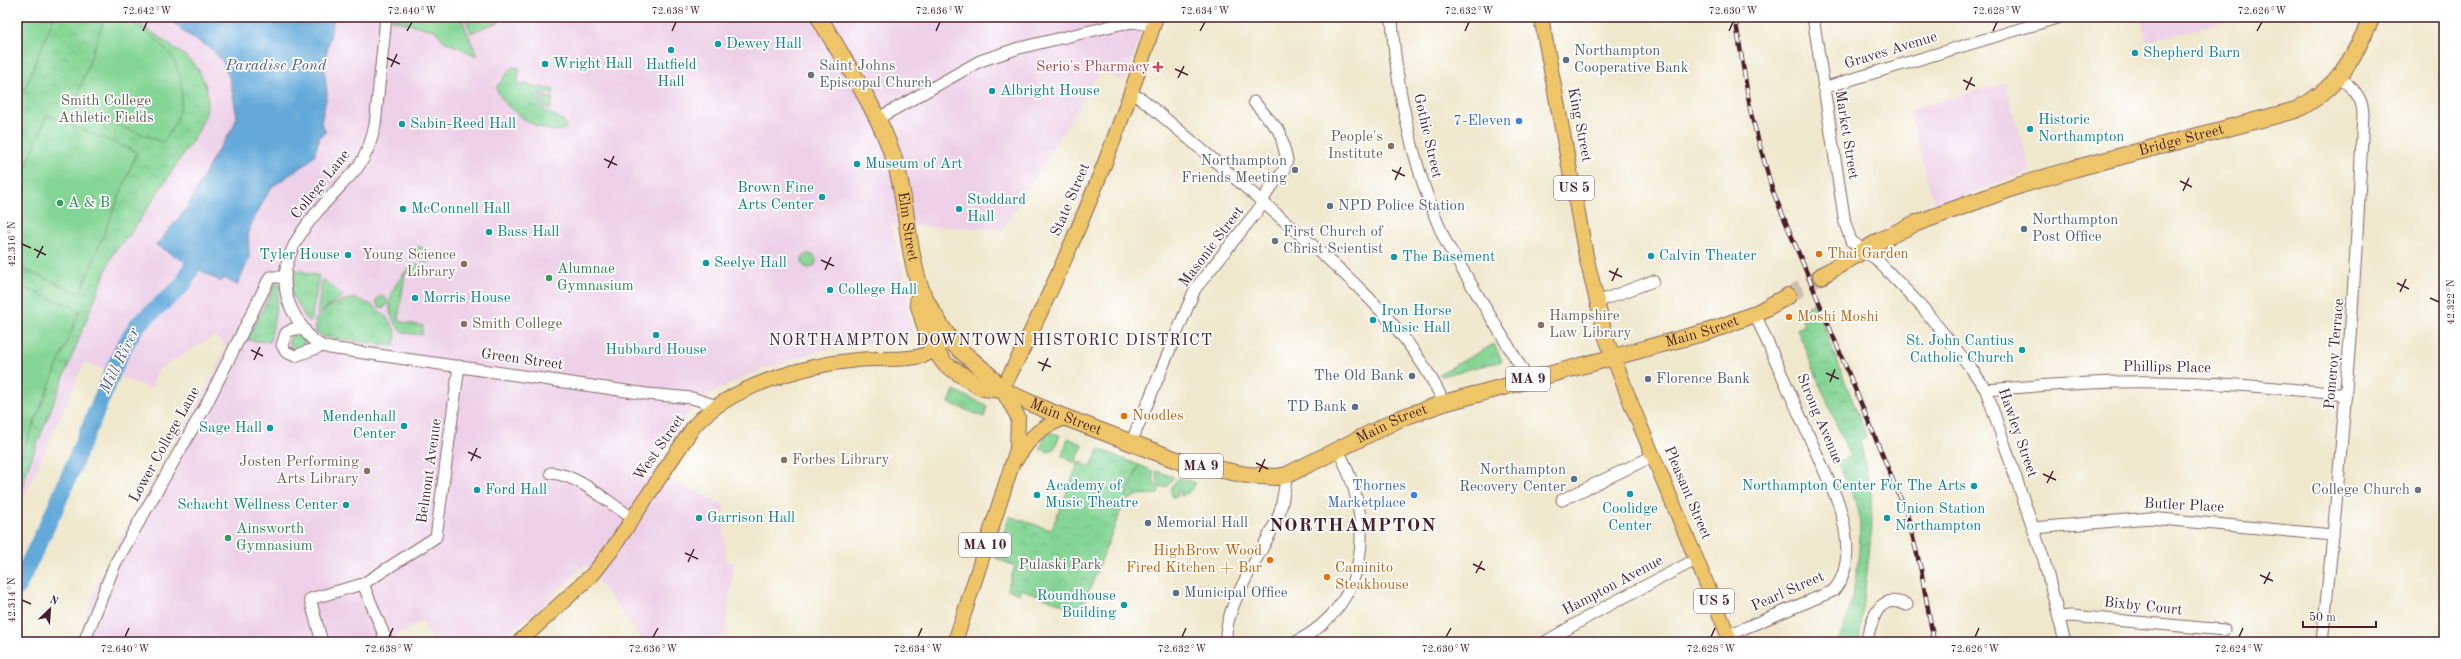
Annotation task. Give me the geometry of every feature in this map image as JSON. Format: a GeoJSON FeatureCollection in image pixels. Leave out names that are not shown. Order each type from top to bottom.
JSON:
{"type":"FeatureCollection","features":[{"type":"Feature","properties":{"kind":"highway","name":"Elm Street"},"geometry":{"type":"LineString","coordinates":[[819,17],[877,119],[897,170],[920,287],[918,303],[922,323],[934,351]]}},
{"type":"Feature","properties":{"kind":"highway","name":"Bridge Street"},"geometry":{"type":"LineString","coordinates":[[1863,251],[1914,224],[2021,185],[2073,169],[2289,113],[2316,99],[2339,78],[2351,63],[2372,17]]}},
{"type":"Feature","properties":{"kind":"highway"},"geometry":{"type":"LineString","coordinates":[[1821,276],[1863,251]]}},
{"type":"Feature","properties":{"kind":"highway","name":"Elm Street"},"geometry":{"type":"LineString","coordinates":[[920,287],[949,338]]}},
{"type":"Feature","properties":{"kind":"highway","name":"Main Street"},"geometry":{"type":"LineString","coordinates":[[934,351],[945,364],[983,388],[1002,390],[1065,418],[1182,462],[1219,471],[1259,476],[1286,475],[1402,418],[1444,403],[1528,379],[1710,331],[1755,314],[1788,296]]}},
{"type":"Feature","properties":{"kind":"highway","name":"Main Street"},"geometry":{"type":"LineString","coordinates":[[949,338],[972,361],[990,374],[1002,390]]}},
{"type":"Feature","properties":{"kind":"main road","name":"King Street"},"geometry":{"type":"LineString","coordinates":[[1541,17],[1586,256],[1612,357]]}},
{"type":"Feature","properties":{"kind":"main road","name":"State Street"},"geometry":{"type":"LineString","coordinates":[[1002,390],[1092,197],[1131,94],[1155,21]]}},
{"type":"Feature","properties":{"kind":"main road","name":"West Street"},"geometry":{"type":"LineString","coordinates":[[519,642],[593,574],[611,551],[694,426],[717,406],[769,380],[792,372],[834,362],[920,356],[934,351],[949,338]]}},
{"type":"Feature","properties":{"kind":"main road","name":"Pleasant Street"},"geometry":{"type":"LineString","coordinates":[[1612,357],[1729,638]]}},
{"type":"Feature","properties":{"kind":"main road","name":"MA 10"},"geometry":{"type":"LineString","coordinates":[[955,642],[960,622],[1017,449],[1019,423],[1015,411],[1002,390]]}},
{"type":"Feature","properties":{"kind":"main road","name":"MA 10"},"geometry":{"type":"LineString","coordinates":[[1012,467],[1036,432],[1044,426],[1065,418]]}},
{"type":"Feature","properties":{"kind":"street","name":"College Lane"},"geometry":{"type":"LineString","coordinates":[[284,276],[291,250],[300,234],[322,205],[358,166],[371,141],[375,125],[386,17]]}},
{"type":"Feature","properties":{"kind":"street","name":"Gothic Street"},"geometry":{"type":"LineString","coordinates":[[1392,17],[1397,68],[1420,176],[1437,224],[1447,244],[1528,379]]}},
{"type":"Feature","properties":{"kind":"street","name":"Market Street"},"geometry":{"type":"LineString","coordinates":[[1814,17],[1823,88],[1845,223],[1851,241],[1863,251]]}},
{"type":"Feature","properties":{"kind":"street","name":"Graves Avenue"},"geometry":{"type":"LineString","coordinates":[[1823,88],[2060,17]]}},
{"type":"Feature","properties":{"kind":"street"},"geometry":{"type":"LineString","coordinates":[[877,119],[968,68],[1006,52],[1124,23],[1155,21]]}},
{"type":"Feature","properties":{"kind":"street","name":"Pomeroy Terrace"},"geometry":{"type":"LineString","coordinates":[[2322,642],[2357,263],[2363,113],[2360,100],[2355,90],[2339,78]]}},
{"type":"Feature","properties":{"kind":"street"},"geometry":{"type":"LineString","coordinates":[[1131,94],[1142,99],[1312,244],[1386,317],[1434,380],[1444,403]]}},
{"type":"Feature","properties":{"kind":"street","name":"Masonic Street"},"geometry":{"type":"LineString","coordinates":[[1131,443],[1195,289],[1263,202],[1268,191],[1283,172],[1287,160],[1280,132],[1254,102]]}},
{"type":"Feature","properties":{"kind":"street","name":"Hawley Street"},"geometry":{"type":"LineString","coordinates":[[1863,251],[1876,259],[1927,312],[1971,368],[1986,390],[2033,528],[2066,642]]}},
{"type":"Feature","properties":{"kind":"street","name":"Lower College Lane"},"geometry":{"type":"LineString","coordinates":[[84,642],[115,564],[206,405],[269,279],[276,275],[284,276]]}},
{"type":"Feature","properties":{"kind":"street"},"geometry":{"type":"LineString","coordinates":[[284,276],[286,300],[314,342],[322,346]]}},
{"type":"Feature","properties":{"kind":"street"},"geometry":{"type":"LineString","coordinates":[[1597,302],[1652,281]]}},
{"type":"Feature","properties":{"kind":"street","name":"Strong Avenue"},"geometry":{"type":"LineString","coordinates":[[1755,314],[1786,380],[1843,517],[1846,562],[1838,585]]}},
{"type":"Feature","properties":{"kind":"street","name":"Green Street"},"geometry":{"type":"LineString","coordinates":[[304,329],[293,329],[286,333],[282,345],[286,352],[295,356],[322,346],[647,394],[692,398],[717,406]]}},
{"type":"Feature","properties":{"kind":"street","name":"Belmont Avenue"},"geometry":{"type":"LineString","coordinates":[[322,642],[310,599],[363,584],[436,537],[459,366]]}},
{"type":"Feature","properties":{"kind":"street","name":"Phillips Place"},"geometry":{"type":"LineString","coordinates":[[1986,390],[2109,382],[2159,382],[2238,385],[2346,395]]}},
{"type":"Feature","properties":{"kind":"street"},"geometry":{"type":"LineString","coordinates":[[1303,640],[1321,626],[1340,605],[1350,591],[1357,572],[1361,530],[1358,508],[1352,475],[1338,450]]}},
{"type":"Feature","properties":{"kind":"street"},"geometry":{"type":"LineString","coordinates":[[1562,500],[1653,456]]}},
{"type":"Feature","properties":{"kind":"street"},"geometry":{"type":"LineString","coordinates":[[551,473],[562,474],[577,482],[633,518]]}},
{"type":"Feature","properties":{"kind":"street"},"geometry":{"type":"LineString","coordinates":[[1226,642],[1226,632],[1232,611],[1280,512],[1286,475]]}},
{"type":"Feature","properties":{"kind":"street","name":"Butler Place"},"geometry":{"type":"LineString","coordinates":[[2033,528],[2150,518],[2333,535]]}},
{"type":"Feature","properties":{"kind":"street","name":"Hampton Avenue"},"geometry":{"type":"LineString","coordinates":[[1545,642],[1603,608],[1697,559]]}},
{"type":"Feature","properties":{"kind":"street"},"geometry":{"type":"LineString","coordinates":[[363,584],[387,642]]}},
{"type":"Feature","properties":{"kind":"street","name":"Pearl Street"},"geometry":{"type":"LineString","coordinates":[[1729,638],[1827,595],[1838,585]]}},
{"type":"Feature","properties":{"kind":"street"},"geometry":{"type":"LineString","coordinates":[[1866,642],[1872,618],[1881,606],[1897,602],[1907,605]]}},
{"type":"Feature","properties":{"kind":"street","name":"Bixby Court"},"geometry":{"type":"LineString","coordinates":[[2060,617],[2071,616],[2224,630]]}},
{"type":"Feature","properties":{"kind":"shaded area","name":"Smith College"},"geometry":{"type":"Polygon","coordinates":[[[17,17],[1146,17],[1125,82],[1101,70],[1003,229],[891,225],[906,285],[912,337],[824,349],[752,373],[701,398],[693,406],[653,471],[724,505],[725,560],[734,562],[725,635],[675,642],[644,642],[585,564],[540,608],[498,642],[434,642],[422,621],[386,642],[76,642],[99,579],[131,519],[193,415],[227,347],[214,336],[158,370],[151,389],[85,362],[17,513],[17,17]]]}},
{"type":"Feature","properties":{"kind":"shaded area"},"geometry":{"type":"Polygon","coordinates":[[[2140,17],[2245,17],[2147,41],[2140,17]]]}},
{"type":"Feature","properties":{"kind":"shaded area"},"geometry":{"type":"Polygon","coordinates":[[[2005,83],[2031,171],[1935,207],[1909,110],[2005,83]]]}},
{"type":"Feature","properties":{"kind":"green space","name":"Smith College Athletic Fields"},"geometry":{"type":"Polygon","coordinates":[[[17,17],[131,17],[188,58],[198,69],[205,84],[208,97],[206,113],[198,132],[129,236],[113,253],[28,467],[20,499],[17,499],[17,17]]]}},
{"type":"Feature","properties":{"kind":"green space"},"geometry":{"type":"Polygon","coordinates":[[[22,17],[54,17],[24,91],[17,85],[17,21],[22,17]]]}},
{"type":"Feature","properties":{"kind":"green space"},"geometry":{"type":"Polygon","coordinates":[[[105,17],[126,21],[145,31],[159,42],[169,54],[177,68],[181,82],[182,97],[179,112],[173,127],[163,142],[79,111],[75,103],[105,17]]]}},
{"type":"Feature","properties":{"kind":"green space"},"geometry":{"type":"Polygon","coordinates":[[[392,17],[461,17],[477,56],[444,41],[435,30],[392,20],[392,17]]]}},
{"type":"Feature","properties":{"kind":"green space"},"geometry":{"type":"Polygon","coordinates":[[[465,17],[498,17],[499,23],[486,26],[471,33],[465,17]]]}},
{"type":"Feature","properties":{"kind":"green space"},"geometry":{"type":"Polygon","coordinates":[[[512,67],[520,68],[517,83],[554,90],[553,94],[539,93],[536,98],[544,110],[564,121],[566,128],[557,131],[547,130],[536,126],[515,113],[507,104],[500,96],[496,88],[512,67]]]}},
{"type":"Feature","properties":{"kind":"green space"},"geometry":{"type":"Polygon","coordinates":[[[540,96],[553,98],[550,110],[544,106],[539,98],[540,96]]]}},
{"type":"Feature","properties":{"kind":"green space"},"geometry":{"type":"Polygon","coordinates":[[[47,115],[137,152],[80,293],[17,267],[17,190],[47,115]]]}},
{"type":"Feature","properties":{"kind":"green space"},"geometry":{"type":"Polygon","coordinates":[[[416,247],[422,247],[425,250],[415,258],[413,254],[416,247]]]}},
{"type":"Feature","properties":{"kind":"green space"},"geometry":{"type":"Polygon","coordinates":[[[427,252],[430,252],[431,261],[428,264],[420,260],[427,252]]]}},
{"type":"Feature","properties":{"kind":"green space"},"geometry":{"type":"Polygon","coordinates":[[[809,254],[814,256],[816,261],[814,266],[809,268],[804,266],[802,261],[804,256],[809,254]]]}},
{"type":"Feature","properties":{"kind":"green space"},"geometry":{"type":"Polygon","coordinates":[[[415,264],[420,266],[420,276],[405,273],[398,321],[423,326],[422,335],[404,333],[393,320],[390,306],[396,284],[407,269],[415,264]]]}},
{"type":"Feature","properties":{"kind":"green space"},"geometry":{"type":"Polygon","coordinates":[[[294,269],[319,276],[311,321],[307,320],[291,293],[294,269]]]}},
{"type":"Feature","properties":{"kind":"green space"},"geometry":{"type":"Polygon","coordinates":[[[324,280],[343,296],[317,314],[322,281],[324,280]]]}},
{"type":"Feature","properties":{"kind":"green space"},"geometry":{"type":"Polygon","coordinates":[[[276,283],[280,285],[270,342],[247,340],[276,283]]]}},
{"type":"Feature","properties":{"kind":"green space"},"geometry":{"type":"Polygon","coordinates":[[[17,285],[80,310],[20,458],[17,457],[17,285]]]}},
{"type":"Feature","properties":{"kind":"green space"},"geometry":{"type":"Polygon","coordinates":[[[380,297],[384,297],[386,298],[386,306],[380,307],[377,304],[377,300],[380,297]]]}},
{"type":"Feature","properties":{"kind":"green space"},"geometry":{"type":"Polygon","coordinates":[[[357,299],[375,307],[393,326],[396,332],[394,332],[396,335],[394,346],[324,337],[316,332],[315,320],[323,312],[339,302],[357,299]]]}},
{"type":"Feature","properties":{"kind":"green space"},"geometry":{"type":"Polygon","coordinates":[[[1814,303],[1867,437],[1860,440],[1871,494],[1872,526],[1859,642],[1837,642],[1843,631],[1848,616],[1856,579],[1860,542],[1860,526],[1858,507],[1837,462],[1850,457],[1797,329],[1804,325],[1799,311],[1814,303]]]}},
{"type":"Feature","properties":{"kind":"green space"},"geometry":{"type":"Polygon","coordinates":[[[294,334],[300,334],[305,339],[303,348],[300,350],[294,350],[289,345],[289,339],[294,334]]]}},
{"type":"Feature","properties":{"kind":"green space"},"geometry":{"type":"Polygon","coordinates":[[[1494,344],[1502,361],[1441,376],[1439,374],[1494,344]]]}},
{"type":"Feature","properties":{"kind":"green space"},"geometry":{"type":"Polygon","coordinates":[[[954,390],[987,406],[984,417],[949,403],[954,390]]]}},
{"type":"Feature","properties":{"kind":"green space"},"geometry":{"type":"Polygon","coordinates":[[[1052,433],[1060,435],[1054,449],[1049,452],[1040,449],[1045,436],[1052,433]]]}},
{"type":"Feature","properties":{"kind":"green space"},"geometry":{"type":"Polygon","coordinates":[[[1068,438],[1083,445],[1075,463],[1062,456],[1068,438]]]}},
{"type":"Feature","properties":{"kind":"green space","name":"Pulaski Park"},"geometry":{"type":"Polygon","coordinates":[[[1099,449],[1139,465],[1081,611],[1021,589],[1019,594],[1007,589],[1015,566],[995,558],[1009,516],[1051,530],[1079,462],[1091,467],[1099,449]]]}},
{"type":"Feature","properties":{"kind":"green space"},"geometry":{"type":"Polygon","coordinates":[[[1139,465],[1153,471],[1154,482],[1159,491],[1158,494],[1138,495],[1130,487],[1139,465]]]}},
{"type":"Feature","properties":{"kind":"green space"},"geometry":{"type":"Polygon","coordinates":[[[1156,471],[1174,477],[1167,487],[1159,488],[1156,471]]]}},
{"type":"Feature","properties":{"kind":"green space"},"geometry":{"type":"Polygon","coordinates":[[[1178,478],[1196,483],[1188,493],[1180,496],[1180,491],[1178,490],[1177,497],[1172,497],[1171,489],[1178,478]]]}},
{"type":"Feature","properties":{"kind":"green space"},"geometry":{"type":"Polygon","coordinates":[[[1130,487],[1138,495],[1128,500],[1121,508],[1130,487]]]}},
{"type":"Feature","properties":{"kind":"water","name":"Paradise Pond"},"geometry":{"type":"Polygon","coordinates":[[[167,17],[334,17],[324,65],[327,95],[321,122],[326,132],[320,136],[314,156],[307,163],[272,187],[264,200],[248,231],[249,259],[237,285],[224,278],[221,282],[156,245],[187,208],[214,156],[233,128],[237,116],[230,80],[223,62],[212,49],[185,33],[167,17]]]}},
{"type":"Feature","properties":{"kind":"waterway","name":"Mill River"},"geometry":{"type":"LineString","coordinates":[[17,588],[55,509],[122,350],[137,325],[183,285],[202,245]]}},
{"type":"Feature","properties":{"kind":"tunnel"},"geometry":{"type":"LineString","coordinates":[[1788,296],[1821,276]]}},
{"type":"Feature","properties":{"kind":"railway"},"geometry":{"type":"LineString","coordinates":[[1735,17],[1751,114],[1772,189],[1907,514],[1921,570],[1934,642]]}},
{"type":"Feature","properties":{"kind":"place","name":"Dewey Hall"},"geometry":{"type":"Point","coordinates":[718,44]}},
{"type":"Feature","properties":{"kind":"place","name":"Hatfield Hall"},"geometry":{"type":"Point","coordinates":[671,50]}},
{"type":"Feature","properties":{"kind":"place","name":"Shepherd Barn"},"geometry":{"type":"Point","coordinates":[2135,53]}},
{"type":"Feature","properties":{"kind":"place","name":"Northampton Cooperative Bank"},"geometry":{"type":"Point","coordinates":[1566,60]}},
{"type":"Feature","properties":{"kind":"place","name":"Wright Hall"},"geometry":{"type":"Point","coordinates":[545,64]}},
{"type":"Feature","properties":{"kind":"place","name":"Serio's Pharmacy"},"geometry":{"type":"Point","coordinates":[1158,67]}},
{"type":"Feature","properties":{"kind":"place","name":"Saint Johns Episcopal Church"},"geometry":{"type":"Point","coordinates":[811,75]}},
{"type":"Feature","properties":{"kind":"place","name":"Albright House"},"geometry":{"type":"Point","coordinates":[992,91]}},
{"type":"Feature","properties":{"kind":"place","name":"7-Eleven"},"geometry":{"type":"Point","coordinates":[1519,121]}},
{"type":"Feature","properties":{"kind":"place","name":"Sabin-Reed Hall"},"geometry":{"type":"Point","coordinates":[402,124]}},
{"type":"Feature","properties":{"kind":"place","name":"Historic Northampton"},"geometry":{"type":"Point","coordinates":[2030,129]}},
{"type":"Feature","properties":{"kind":"place","name":"People's Institute"},"geometry":{"type":"Point","coordinates":[1391,146]}},
{"type":"Feature","properties":{"kind":"place","name":"Museum of Art"},"geometry":{"type":"Point","coordinates":[857,164]}},
{"type":"Feature","properties":{"kind":"place","name":"Northampton Friends Meeting"},"geometry":{"type":"Point","coordinates":[1295,170]}},
{"type":"Feature","properties":{"kind":"place","name":"Brown Fine Arts Center"},"geometry":{"type":"Point","coordinates":[822,197]}},
{"type":"Feature","properties":{"kind":"place","name":"A & B"},"geometry":{"type":"Point","coordinates":[60,203]}},
{"type":"Feature","properties":{"kind":"place","name":"NPD Police Station"},"geometry":{"type":"Point","coordinates":[1330,206]}},
{"type":"Feature","properties":{"kind":"place","name":"McConnell Hall"},"geometry":{"type":"Point","coordinates":[403,209]}},
{"type":"Feature","properties":{"kind":"place","name":"Stoddard Hall"},"geometry":{"type":"Point","coordinates":[959,209]}},
{"type":"Feature","properties":{"kind":"place","name":"Northampton Post Office"},"geometry":{"type":"Point","coordinates":[2024,229]}},
{"type":"Feature","properties":{"kind":"place","name":"Bass Hall"},"geometry":{"type":"Point","coordinates":[489,232]}},
{"type":"Feature","properties":{"kind":"place","name":"First Church of Christ Scientist"},"geometry":{"type":"Point","coordinates":[1275,241]}},
{"type":"Feature","properties":{"kind":"place","name":"Thai Garden"},"geometry":{"type":"Point","coordinates":[1819,254]}},
{"type":"Feature","properties":{"kind":"place","name":"Tyler House"},"geometry":{"type":"Point","coordinates":[348,255]}},
{"type":"Feature","properties":{"kind":"place","name":"Calvin Theater"},"geometry":{"type":"Point","coordinates":[1651,256]}},
{"type":"Feature","properties":{"kind":"place","name":"The Basement"},"geometry":{"type":"Point","coordinates":[1394,257]}},
{"type":"Feature","properties":{"kind":"place","name":"Seelye Hall"},"geometry":{"type":"Point","coordinates":[706,263]}},
{"type":"Feature","properties":{"kind":"place","name":"Young Science Library"},"geometry":{"type":"Point","coordinates":[464,264]}},
{"type":"Feature","properties":{"kind":"place","name":"Alumnae Gymnasium"},"geometry":{"type":"Point","coordinates":[549,278]}},
{"type":"Feature","properties":{"kind":"place","name":"College Hall"},"geometry":{"type":"Point","coordinates":[830,290]}},
{"type":"Feature","properties":{"kind":"place","name":"Morris House"},"geometry":{"type":"Point","coordinates":[415,298]}},
{"type":"Feature","properties":{"kind":"place","name":"Moshi Moshi"},"geometry":{"type":"Point","coordinates":[1789,317]}},
{"type":"Feature","properties":{"kind":"place","name":"Iron Horse Music Hall"},"geometry":{"type":"Point","coordinates":[1373,320]}},
{"type":"Feature","properties":{"kind":"place","name":"Smith College"},"geometry":{"type":"Point","coordinates":[464,324]}},
{"type":"Feature","properties":{"kind":"place","name":"Hampshire Law Library"},"geometry":{"type":"Point","coordinates":[1541,325]}},
{"type":"Feature","properties":{"kind":"place","name":"Hubbard House"},"geometry":{"type":"Point","coordinates":[656,335]}},
{"type":"Feature","properties":{"kind":"place","name":"St. John Cantius Catholic Church"},"geometry":{"type":"Point","coordinates":[2022,350]}},
{"type":"Feature","properties":{"kind":"place","name":"The Old Bank"},"geometry":{"type":"Point","coordinates":[1412,376]}},
{"type":"Feature","properties":{"kind":"place","name":"Florence Bank"},"geometry":{"type":"Point","coordinates":[1648,379]}},
{"type":"Feature","properties":{"kind":"place","name":"TD Bank"},"geometry":{"type":"Point","coordinates":[1355,407]}},
{"type":"Feature","properties":{"kind":"place","name":"Noodles"},"geometry":{"type":"Point","coordinates":[1124,416]}},
{"type":"Feature","properties":{"kind":"place","name":"Mendenhall Center"},"geometry":{"type":"Point","coordinates":[404,426]}},
{"type":"Feature","properties":{"kind":"place","name":"Sage Hall"},"geometry":{"type":"Point","coordinates":[270,428]}},
{"type":"Feature","properties":{"kind":"place","name":"Forbes Library"},"geometry":{"type":"Point","coordinates":[784,460]}},
{"type":"Feature","properties":{"kind":"place","name":"Josten Performing Arts Library"},"geometry":{"type":"Point","coordinates":[367,471]}},
{"type":"Feature","properties":{"kind":"place","name":"Northampton Recovery Center"},"geometry":{"type":"Point","coordinates":[1574,479]}},
{"type":"Feature","properties":{"kind":"place","name":"Northampton Center For The Arts"},"geometry":{"type":"Point","coordinates":[1974,486]}},
{"type":"Feature","properties":{"kind":"place","name":"Ford Hall"},"geometry":{"type":"Point","coordinates":[477,490]}},
{"type":"Feature","properties":{"kind":"place","name":"College Church"},"geometry":{"type":"Point","coordinates":[2418,490]}},
{"type":"Feature","properties":{"kind":"place","name":"Coolidge Center"},"geometry":{"type":"Point","coordinates":[1630,494]}},
{"type":"Feature","properties":{"kind":"place","name":"Academy of Music Theatre"},"geometry":{"type":"Point","coordinates":[1037,495]}},
{"type":"Feature","properties":{"kind":"place","name":"Thornes Marketplace"},"geometry":{"type":"Point","coordinates":[1414,495]}},
{"type":"Feature","properties":{"kind":"place","name":"Schacht Wellness Center"},"geometry":{"type":"Point","coordinates":[346,505]}},
{"type":"Feature","properties":{"kind":"place","name":"Garrison Hall"},"geometry":{"type":"Point","coordinates":[699,518]}},
{"type":"Feature","properties":{"kind":"place","name":"Union Station Northampton"},"geometry":{"type":"Point","coordinates":[1887,518]}},
{"type":"Feature","properties":{"kind":"place","name":"Memorial Hall"},"geometry":{"type":"Point","coordinates":[1148,523]}},
{"type":"Feature","properties":{"kind":"place","name":"Ainsworth Gymnasium"},"geometry":{"type":"Point","coordinates":[228,538]}},
{"type":"Feature","properties":{"kind":"place","name":"HighBrow Wood Fired Kitchen + Bar"},"geometry":{"type":"Point","coordinates":[1270,560]}},
{"type":"Feature","properties":{"kind":"place","name":"Caminito Steakhouse"},"geometry":{"type":"Point","coordinates":[1327,577]}},
{"type":"Feature","properties":{"kind":"place","name":"Municipal Office"},"geometry":{"type":"Point","coordinates":[1176,593]}},
{"type":"Feature","properties":{"kind":"place","name":"Roundhouse Building"},"geometry":{"type":"Point","coordinates":[1124,605]}},
{"type":"Feature","properties":{"kind":"district","name":"NORTHAMPTON DOWNTOWN HISTORIC DISTRICT"},"geometry":{"type":"Point","coordinates":[991,341]}},
{"type":"Feature","properties":{"kind":"district","name":"NORTHAMPTON"},"geometry":{"type":"Point","coordinates":[1353,526]}}]}
